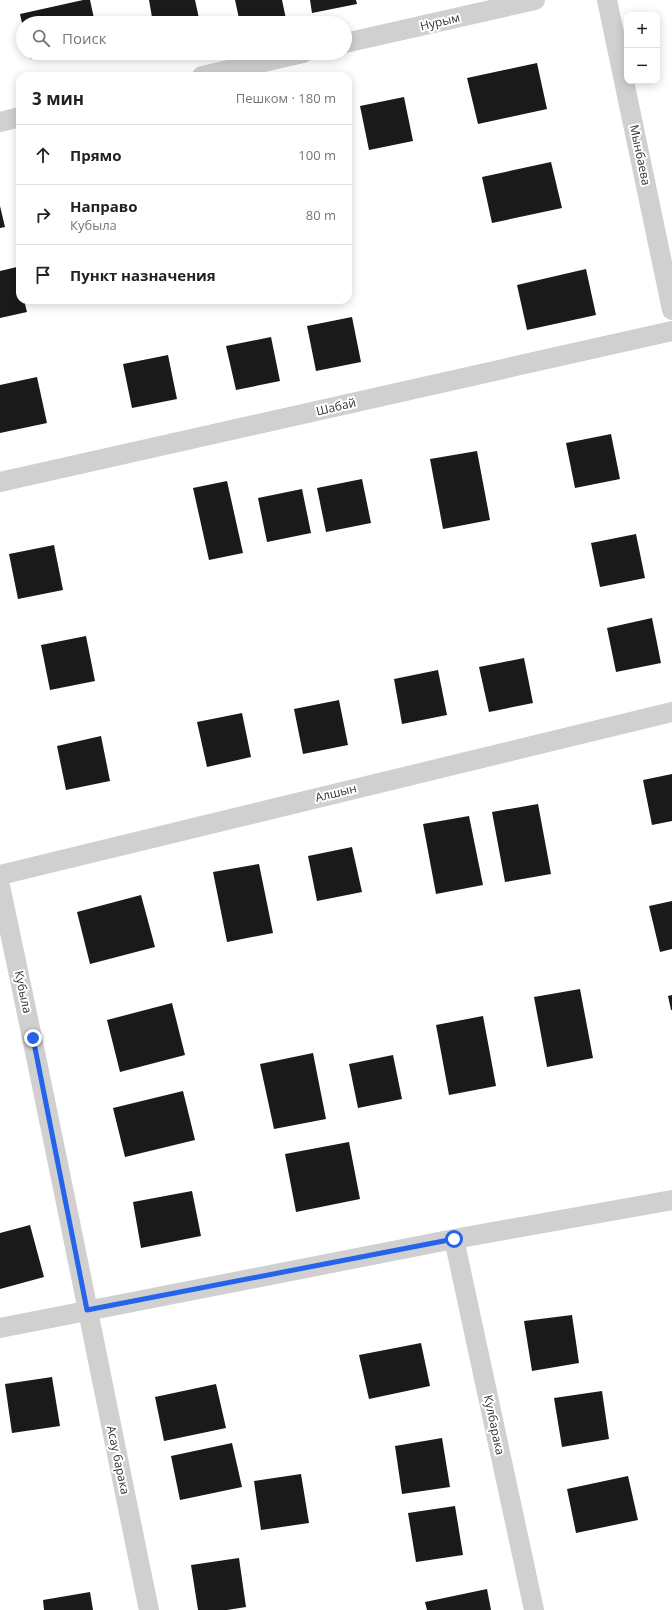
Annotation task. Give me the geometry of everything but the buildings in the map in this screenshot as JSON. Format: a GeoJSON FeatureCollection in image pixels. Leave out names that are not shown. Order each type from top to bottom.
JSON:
{"type":"FeatureCollection","features":[{"type":"Feature","properties":{"kind":"street","name":"Нурым"},"geometry":{"type":"LineString","coordinates":[[352,41],[535,0]]}},
{"type":"Feature","properties":{"kind":"street","name":"Мынбаева"},"geometry":{"type":"LineString","coordinates":[[607,0],[672,310]]}},
{"type":"Feature","properties":{"kind":"street"},"geometry":{"type":"LineString","coordinates":[[219,72],[272,60]]}},
{"type":"Feature","properties":{"kind":"street"},"geometry":{"type":"LineString","coordinates":[[0,122],[16,119]]}},
{"type":"Feature","properties":{"kind":"street","name":"Шабай"},"geometry":{"type":"LineString","coordinates":[[0,482],[672,331]]}},
{"type":"Feature","properties":{"kind":"street","name":"Алшын"},"geometry":{"type":"LineString","coordinates":[[0,875],[672,712]]}},
{"type":"Feature","properties":{"kind":"street","name":"Кубыла"},"geometry":{"type":"LineString","coordinates":[[0,886],[33,1038],[87,1310]]}},
{"type":"Feature","properties":{"kind":"street"},"geometry":{"type":"LineString","coordinates":[[0,1328],[454,1239],[672,1200]]}},
{"type":"Feature","properties":{"kind":"street","name":"Кулбарака"},"geometry":{"type":"LineString","coordinates":[[454,1239],[534,1610]]}},
{"type":"Feature","properties":{"kind":"street","name":"Асау барака"},"geometry":{"type":"LineString","coordinates":[[87,1310],[149,1610]]}},
{"type":"Feature","properties":{"kind":"route"},"geometry":{"type":"LineString","coordinates":[[33,1038],[87,1310],[454,1239]]}}]}
